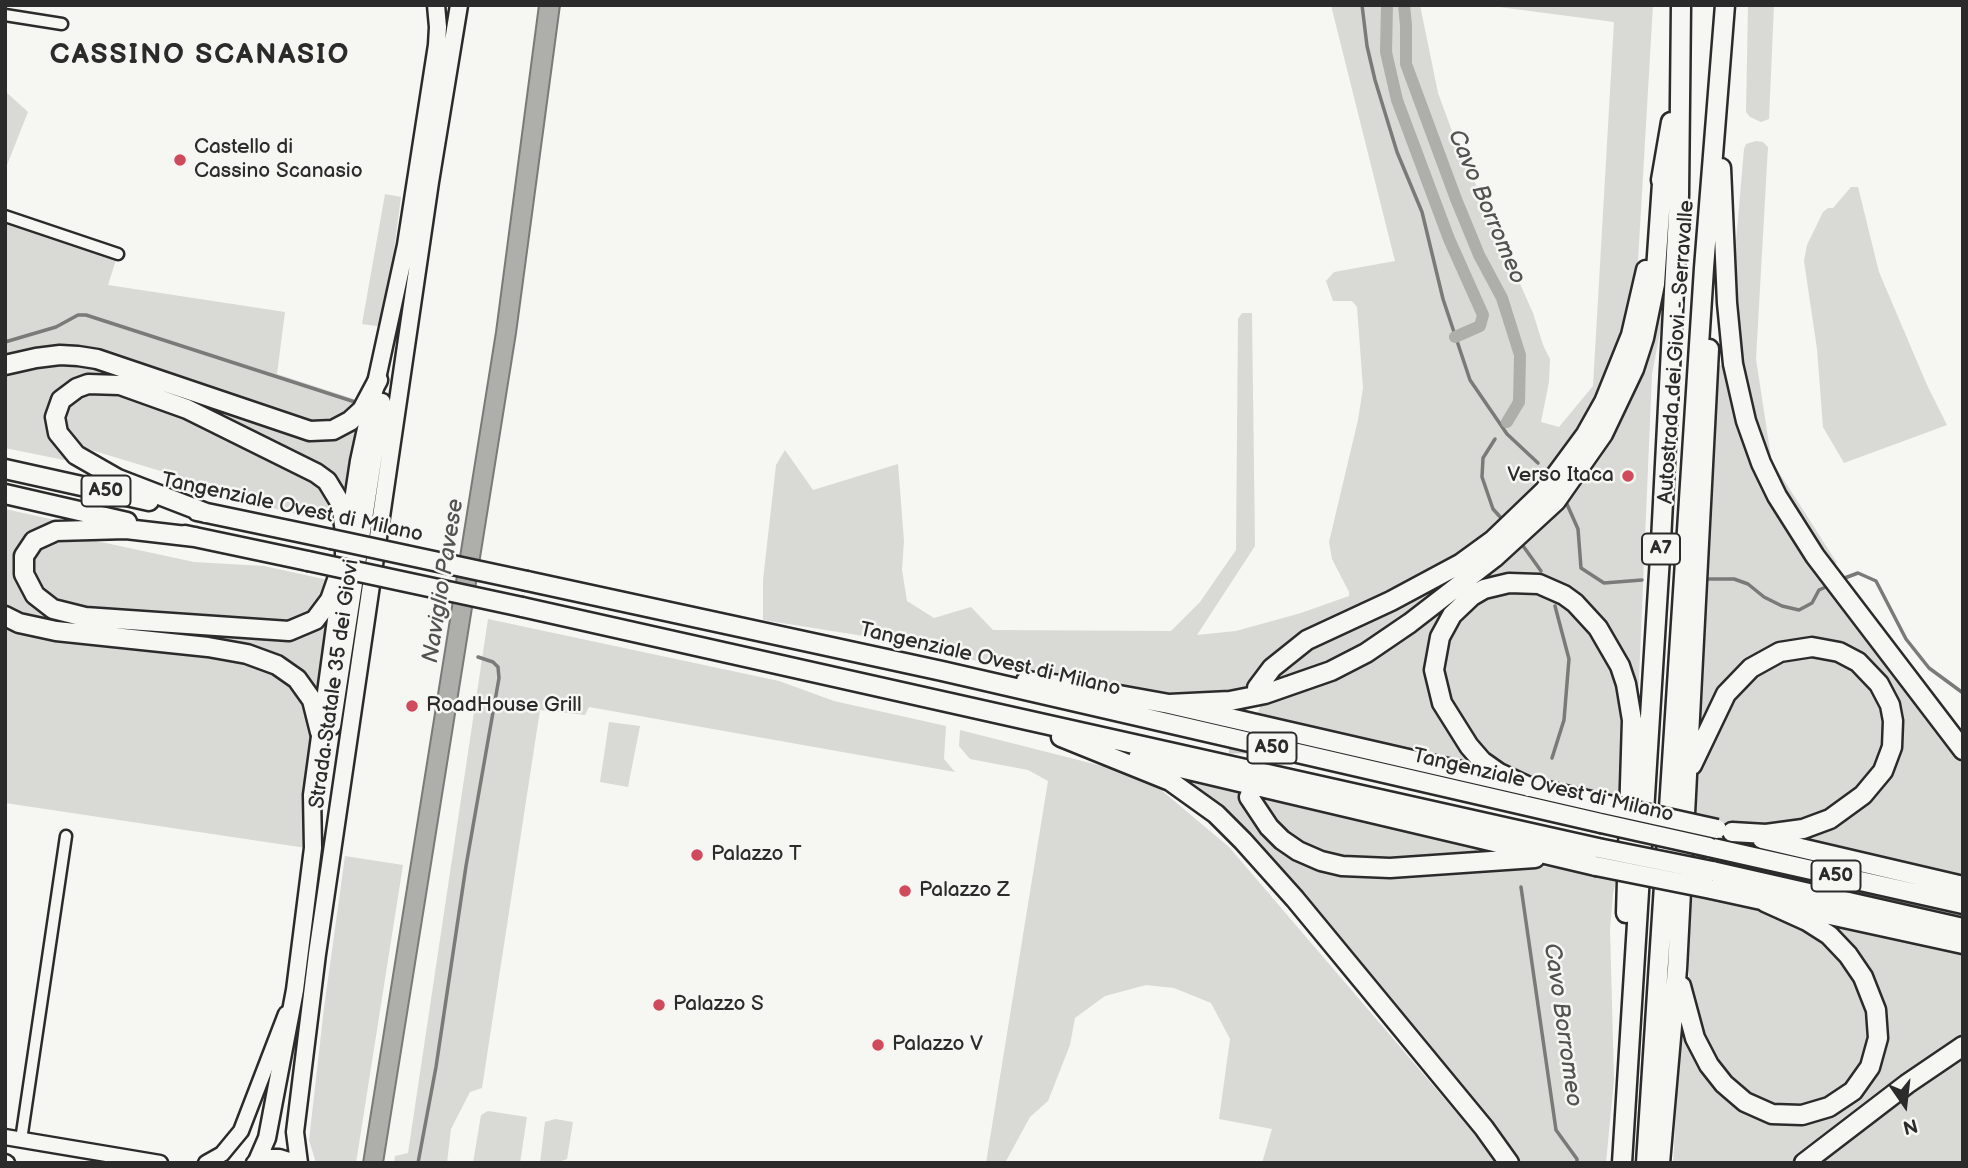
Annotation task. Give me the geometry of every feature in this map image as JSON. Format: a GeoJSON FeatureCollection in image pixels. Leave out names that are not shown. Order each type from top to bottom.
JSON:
{"type":"FeatureCollection","features":[{"type":"Feature","properties":{"kind":"highway","name":"Autostrada dei Giovi - Serravalle"},"geometry":{"type":"LineString","coordinates":[[1622,1163],[1675,278],[1679,195],[1681,5]]}},
{"type":"Feature","properties":{"kind":"highway","name":"Autostrada dei Giovi - Serravalle"},"geometry":{"type":"LineString","coordinates":[[1646,1163],[1704,268],[1725,5]]}},
{"type":"Feature","properties":{"kind":"highway"},"geometry":{"type":"LineString","coordinates":[[1257,688],[1272,668],[1307,640],[1415,588],[1460,564],[1482,548],[1519,517],[1558,473],[1586,434],[1604,401],[1631,335],[1646,274],[1679,77]]}},
{"type":"Feature","properties":{"kind":"highway"},"geometry":{"type":"LineString","coordinates":[[1717,125],[1733,364],[1746,421],[1761,463],[1777,496],[1815,556],[1963,750]]}},
{"type":"Feature","properties":{"kind":"highway"},"geometry":{"type":"LineString","coordinates":[[1168,704],[1230,701],[1265,694],[1298,684],[1354,659],[1410,622],[1494,558],[1556,502],[1603,434],[1634,369],[1647,328],[1655,284],[1663,169]]}},
{"type":"Feature","properties":{"kind":"highway","name":"A7"},"geometry":{"type":"LineString","coordinates":[[1660,1163],[1677,969],[1710,364],[1704,268]]}},
{"type":"Feature","properties":{"kind":"highway"},"geometry":{"type":"LineString","coordinates":[[5,365],[60,355],[97,359],[298,429],[321,432],[341,426],[357,416],[378,380]]}},
{"type":"Feature","properties":{"kind":"highway"},"geometry":{"type":"LineString","coordinates":[[195,537],[125,529],[56,531],[34,541],[24,556],[24,573],[35,595],[53,609],[85,617],[289,631],[315,620],[330,600],[345,557],[341,504],[327,481],[316,473],[187,410],[120,386],[88,384],[77,388],[61,400],[55,416],[58,433],[76,455],[118,479],[206,513]]}},
{"type":"Feature","properties":{"kind":"highway","name":"Tangenziale Ovest di Milano"},"geometry":{"type":"LineString","coordinates":[[5,468],[942,671],[1963,904]]}},
{"type":"Feature","properties":{"kind":"highway","name":"A50"},"geometry":{"type":"LineString","coordinates":[[5,494],[992,713],[1597,857],[1712,871],[1963,929]]}},
{"type":"Feature","properties":{"kind":"highway"},"geometry":{"type":"LineString","coordinates":[[1529,787],[1499,773],[1482,761],[1469,746],[1442,703],[1434,670],[1440,637],[1452,615],[1472,596],[1484,589],[1509,583],[1539,584],[1564,594],[1575,603],[1610,646],[1626,684],[1633,735],[1625,938],[1631,1020]]}},
{"type":"Feature","properties":{"kind":"highway"},"geometry":{"type":"LineString","coordinates":[[5,616],[19,623],[56,631],[208,647],[247,654],[277,665],[297,679],[312,700],[320,732]]}},
{"type":"Feature","properties":{"kind":"highway"},"geometry":{"type":"LineString","coordinates":[[1687,775],[1726,694],[1751,668],[1780,652],[1812,647],[1839,652],[1858,662],[1879,684],[1890,705],[1893,721],[1892,747],[1883,771],[1863,795],[1829,819],[1803,829],[1766,834],[1725,831]]}},
{"type":"Feature","properties":{"kind":"highway"},"geometry":{"type":"LineString","coordinates":[[942,671],[1069,686],[1168,704],[1963,887]]}},
{"type":"Feature","properties":{"kind":"highway"},"geometry":{"type":"LineString","coordinates":[[992,713],[1080,744],[1170,781],[1205,805],[1243,841],[1286,889],[1484,1128],[1508,1163]]}},
{"type":"Feature","properties":{"kind":"highway"},"geometry":{"type":"LineString","coordinates":[[1080,744],[1554,857]]}},
{"type":"Feature","properties":{"kind":"highway"},"geometry":{"type":"LineString","coordinates":[[1249,797],[1282,840],[1321,861],[1342,866],[1390,868],[1554,857],[1597,857],[1765,902],[1963,944]]}},
{"type":"Feature","properties":{"kind":"highway"},"geometry":{"type":"LineString","coordinates":[[1677,969],[1695,1038],[1709,1065],[1738,1097],[1765,1111],[1789,1116],[1818,1112],[1848,1095],[1866,1074],[1875,1054],[1878,1038],[1876,1010],[1863,977],[1848,955],[1829,935],[1807,920],[1765,902]]}},
{"type":"Feature","properties":{"kind":"highway"},"geometry":{"type":"LineString","coordinates":[[1804,1163],[1963,1046]]}},
{"type":"Feature","properties":{"kind":"main road","name":"Strada Statale 35 dei Giovi"},"geometry":{"type":"LineString","coordinates":[[313,848],[437,45],[436,5]]}},
{"type":"Feature","properties":{"kind":"main road","name":"Strada Statale 35 dei Giovi"},"geometry":{"type":"LineString","coordinates":[[297,1163],[295,1132],[319,941],[428,196],[459,5]]}},
{"type":"Feature","properties":{"kind":"main road"},"geometry":{"type":"LineString","coordinates":[[256,1162],[267,1138],[295,990],[313,848],[312,795],[359,461],[408,236]]}},
{"type":"Feature","properties":{"kind":"main road"},"geometry":{"type":"LineString","coordinates":[[206,1163],[222,1154],[241,1131],[295,990]]}},
{"type":"Feature","properties":{"kind":"main road"},"geometry":{"type":"LineString","coordinates":[[5,1138],[160,1163]]}},
{"type":"Feature","properties":{"kind":"main road"},"geometry":{"type":"LineString","coordinates":[[256,1162],[279,1158],[297,1163]]}},
{"type":"Feature","properties":{"kind":"street"},"geometry":{"type":"LineString","coordinates":[[5,15],[62,24]]}},
{"type":"Feature","properties":{"kind":"street"},"geometry":{"type":"LineString","coordinates":[[5,216],[118,254]]}},
{"type":"Feature","properties":{"kind":"street"},"geometry":{"type":"LineString","coordinates":[[21,1140],[66,836]]}},
{"type":"Feature","properties":{"kind":"shaded area"},"geometry":{"type":"Polygon","coordinates":[[[539,5],[560,5],[516,333],[383,1163],[363,1163],[496,332],[539,5]]]}},
{"type":"Feature","properties":{"kind":"shaded area"},"geometry":{"type":"Polygon","coordinates":[[[1331,5],[1420,5],[1438,93],[1452,131],[1533,313],[1550,359],[1549,382],[1541,422],[1559,427],[1593,386],[1614,22],[1484,5],[1653,5],[1638,261],[1619,353],[1602,396],[1566,454],[1509,519],[1453,561],[1307,633],[1249,689],[1185,700],[1105,690],[925,649],[920,645],[763,620],[763,580],[776,465],[785,450],[813,490],[898,464],[904,541],[902,570],[907,601],[934,618],[971,607],[993,630],[1171,631],[1200,602],[1236,550],[1238,319],[1242,313],[1252,313],[1255,546],[1197,635],[1236,631],[1349,596],[1332,559],[1329,542],[1363,388],[1357,307],[1352,301],[1333,301],[1326,281],[1334,272],[1395,261],[1331,5]]]}},
{"type":"Feature","properties":{"kind":"shaded area"},"geometry":{"type":"Polygon","coordinates":[[[1748,5],[1774,5],[1769,119],[1761,122],[1746,112],[1748,5]]]}},
{"type":"Feature","properties":{"kind":"shaded area"},"geometry":{"type":"Polygon","coordinates":[[[5,91],[28,112],[5,170],[5,91]]]}},
{"type":"Feature","properties":{"kind":"shaded area"},"geometry":{"type":"Polygon","coordinates":[[[1763,142],[1768,147],[1756,359],[1771,457],[1837,563],[1830,565],[1795,516],[1756,432],[1740,373],[1734,312],[1735,253],[1744,149],[1746,144],[1763,142]]]}},
{"type":"Feature","properties":{"kind":"shaded area"},"geometry":{"type":"Polygon","coordinates":[[[1851,187],[1858,187],[1879,272],[1947,425],[1844,463],[1823,427],[1817,349],[1804,261],[1807,245],[1823,212],[1833,208],[1851,187]]]}},
{"type":"Feature","properties":{"kind":"shaded area"},"geometry":{"type":"Polygon","coordinates":[[[385,194],[401,197],[384,327],[362,324],[385,194]]]}},
{"type":"Feature","properties":{"kind":"shaded area"},"geometry":{"type":"Polygon","coordinates":[[[5,223],[116,260],[108,285],[285,312],[277,374],[357,400],[356,409],[328,425],[310,425],[109,355],[5,360],[5,223]]]}},
{"type":"Feature","properties":{"kind":"shaded area"},"geometry":{"type":"Polygon","coordinates":[[[1662,292],[1663,317],[1652,374],[1638,703],[1602,622],[1574,591],[1547,578],[1520,575],[1498,577],[1474,586],[1446,608],[1434,627],[1426,661],[1429,693],[1437,714],[1481,770],[1254,721],[1261,705],[1318,687],[1364,663],[1507,556],[1662,292]]]}},
{"type":"Feature","properties":{"kind":"shaded area"},"geometry":{"type":"Polygon","coordinates":[[[41,363],[89,364],[291,432],[360,427],[346,495],[338,483],[320,468],[272,441],[207,410],[76,382],[54,442],[66,458],[64,460],[5,448],[5,373],[41,363]]]}},
{"type":"Feature","properties":{"kind":"shaded area"},"geometry":{"type":"Polygon","coordinates":[[[1718,365],[1727,367],[1799,546],[1963,764],[1963,883],[1792,839],[1824,829],[1854,813],[1879,792],[1891,776],[1899,754],[1901,731],[1844,646],[1815,638],[1790,640],[1767,648],[1742,663],[1721,685],[1701,718],[1698,717],[1718,365]]]}},
{"type":"Feature","properties":{"kind":"shaded area"},"geometry":{"type":"Polygon","coordinates":[[[115,392],[180,413],[316,481],[332,498],[335,524],[242,500],[242,492],[212,483],[200,483],[88,449],[78,443],[68,427],[65,427],[67,409],[73,400],[83,394],[115,392]]]}},
{"type":"Feature","properties":{"kind":"shaded area"},"geometry":{"type":"Polygon","coordinates":[[[5,509],[55,520],[56,524],[17,575],[21,591],[28,600],[82,623],[285,641],[304,635],[328,622],[317,697],[293,669],[59,627],[5,611],[5,509]]]}},
{"type":"Feature","properties":{"kind":"shaded area"},"geometry":{"type":"Polygon","coordinates":[[[78,537],[194,562],[264,566],[328,580],[320,600],[311,612],[295,623],[80,611],[47,597],[33,579],[32,561],[44,544],[55,539],[78,537]]]}},
{"type":"Feature","properties":{"kind":"shaded area"},"geometry":{"type":"Polygon","coordinates":[[[1450,580],[1452,584],[1343,662],[1265,687],[1276,674],[1309,647],[1450,580]]]}},
{"type":"Feature","properties":{"kind":"shaded area"},"geometry":{"type":"Polygon","coordinates":[[[1520,591],[1558,600],[1570,608],[1588,626],[1611,665],[1625,716],[1623,801],[1533,782],[1506,767],[1472,737],[1452,710],[1440,661],[1444,642],[1458,618],[1471,606],[1496,593],[1520,591]]]}},
{"type":"Feature","properties":{"kind":"shaded area"},"geometry":{"type":"Polygon","coordinates":[[[488,619],[779,681],[834,701],[946,726],[944,759],[955,772],[589,707],[585,715],[540,710],[482,1088],[470,1092],[451,1129],[447,1163],[394,1163],[395,1156],[408,1153],[488,619]]]}},
{"type":"Feature","properties":{"kind":"shaded area"},"geometry":{"type":"Polygon","coordinates":[[[5,624],[61,639],[245,662],[278,675],[300,696],[312,726],[306,848],[5,803],[5,624]]]}},
{"type":"Feature","properties":{"kind":"shaded area"},"geometry":{"type":"Polygon","coordinates":[[[1808,654],[1831,658],[1847,667],[1865,680],[1874,692],[1886,731],[1884,752],[1874,775],[1837,807],[1813,819],[1751,830],[1692,819],[1700,756],[1731,698],[1762,669],[1786,658],[1808,654]]]}},
{"type":"Feature","properties":{"kind":"shaded area"},"geometry":{"type":"Polygon","coordinates":[[[609,722],[640,726],[628,787],[600,782],[609,722]]]}},
{"type":"Feature","properties":{"kind":"shaded area"},"geometry":{"type":"Polygon","coordinates":[[[960,730],[1110,768],[1154,784],[1229,847],[1497,1163],[1262,1163],[1272,1129],[1219,1119],[1230,1039],[1211,1003],[1174,988],[1146,985],[1105,996],[1075,1018],[1070,1045],[1048,1101],[1030,1117],[1005,1163],[986,1163],[1048,781],[1028,770],[970,759],[959,746],[960,730]]]}},
{"type":"Feature","properties":{"kind":"shaded area"},"geometry":{"type":"Polygon","coordinates":[[[1194,783],[1242,793],[1308,864],[1539,866],[1617,877],[1610,929],[1614,1079],[1606,1163],[1516,1163],[1194,788],[1194,783]]]}},
{"type":"Feature","properties":{"kind":"shaded area"},"geometry":{"type":"Polygon","coordinates":[[[1258,796],[1501,852],[1384,862],[1351,861],[1317,853],[1293,839],[1273,821],[1258,796]]]}},
{"type":"Feature","properties":{"kind":"shaded area"},"geometry":{"type":"Polygon","coordinates":[[[345,856],[403,865],[356,1163],[316,1163],[309,1140],[345,856]]]}},
{"type":"Feature","properties":{"kind":"shaded area"},"geometry":{"type":"Polygon","coordinates":[[[1688,895],[1769,911],[1814,936],[1846,969],[1867,1003],[1870,1028],[1867,1053],[1855,1073],[1836,1094],[1813,1104],[1784,1107],[1754,1098],[1732,1082],[1716,1061],[1695,1017],[1689,986],[1688,895]]]}},
{"type":"Feature","properties":{"kind":"shaded area"},"geometry":{"type":"Polygon","coordinates":[[[1826,923],[1963,953],[1963,1038],[1938,1052],[1793,1163],[1673,1163],[1681,1023],[1687,1040],[1757,1114],[1839,1107],[1884,1035],[1826,923]]]}},
{"type":"Feature","properties":{"kind":"shaded area"},"geometry":{"type":"Polygon","coordinates":[[[1963,1055],[1963,1163],[1816,1163],[1928,1078],[1963,1055]]]}},
{"type":"Feature","properties":{"kind":"shaded area"},"geometry":{"type":"Polygon","coordinates":[[[488,1111],[527,1117],[520,1163],[473,1163],[481,1115],[488,1111]]]}},
{"type":"Feature","properties":{"kind":"shaded area"},"geometry":{"type":"Polygon","coordinates":[[[555,1119],[573,1122],[567,1159],[556,1163],[540,1163],[545,1122],[555,1119]]]}},
{"type":"Feature","properties":{"kind":"waterway"},"geometry":{"type":"LineString","coordinates":[[1362,5],[1375,80],[1397,152],[1422,212],[1443,299],[1470,380],[1507,434],[1538,463]]}},
{"type":"Feature","properties":{"kind":"waterway"},"geometry":{"type":"LineString","coordinates":[[1387,5],[1386,52],[1397,100],[1449,239],[1483,315],[1480,326],[1455,337]]}},
{"type":"Feature","properties":{"kind":"waterway","name":"Cavo Borromeo"},"geometry":{"type":"LineString","coordinates":[[1404,5],[1406,64],[1456,199],[1479,255],[1502,298],[1520,355],[1519,402],[1507,422]]}},
{"type":"Feature","properties":{"kind":"waterway"},"geometry":{"type":"LineString","coordinates":[[5,342],[56,327],[78,315],[86,315],[355,402]]}},
{"type":"Feature","properties":{"kind":"waterway","name":"Cavo Borromeo"},"geometry":{"type":"LineString","coordinates":[[1495,439],[1483,458],[1482,477],[1493,509],[1502,519]]}},
{"type":"Feature","properties":{"kind":"waterway"},"geometry":{"type":"LineString","coordinates":[[1566,502],[1578,529],[1581,568],[1604,583],[1642,580]]}},
{"type":"Feature","properties":{"kind":"waterway","name":"Cavo Borromeo"},"geometry":{"type":"LineString","coordinates":[[1521,543],[1541,571]]}},
{"type":"Feature","properties":{"kind":"waterway"},"geometry":{"type":"LineString","coordinates":[[1842,579],[1858,573],[1876,581],[1906,639],[1929,668],[1963,693]]}},
{"type":"Feature","properties":{"kind":"waterway"},"geometry":{"type":"LineString","coordinates":[[1704,579],[1734,579],[1748,584],[1764,597],[1782,606],[1799,610],[1812,603],[1819,590],[1828,586]]}},
{"type":"Feature","properties":{"kind":"waterway","name":"Cavo Borromeo"},"geometry":{"type":"LineString","coordinates":[[1552,758],[1564,720],[1569,659],[1555,606]]}},
{"type":"Feature","properties":{"kind":"waterway"},"geometry":{"type":"LineString","coordinates":[[418,1163],[499,678],[498,667],[493,662],[478,657]]}},
{"type":"Feature","properties":{"kind":"waterway","name":"Cavo Borromeo"},"geometry":{"type":"LineString","coordinates":[[1521,887],[1556,1130],[1577,1159],[1577,1163]]}},
{"type":"Feature","properties":{"kind":"tunnel"},"geometry":{"type":"LineString","coordinates":[[1243,780],[1238,756],[1238,736],[1246,709],[1257,688]]}},
{"type":"Feature","properties":{"kind":"place","name":"Castello di Cassino Scanasio"},"geometry":{"type":"Point","coordinates":[180,160]}},
{"type":"Feature","properties":{"kind":"place","name":"Verso Itaca"},"geometry":{"type":"Point","coordinates":[1628,476]}},
{"type":"Feature","properties":{"kind":"place","name":"RoadHouse Grill"},"geometry":{"type":"Point","coordinates":[412,706]}},
{"type":"Feature","properties":{"kind":"place","name":"Palazzo T"},"geometry":{"type":"Point","coordinates":[697,855]}},
{"type":"Feature","properties":{"kind":"place","name":"Palazzo Z"},"geometry":{"type":"Point","coordinates":[905,891]}},
{"type":"Feature","properties":{"kind":"place","name":"Palazzo S"},"geometry":{"type":"Point","coordinates":[659,1005]}},
{"type":"Feature","properties":{"kind":"place","name":"Palazzo V"},"geometry":{"type":"Point","coordinates":[878,1045]}},
{"type":"Feature","properties":{"kind":"district","name":"CASSINO SCANASIO"},"geometry":{"type":"Point","coordinates":[200,56]}},
{"type":"Feature","properties":{"kind":"water label","name":"Naviglio Pavese"},"geometry":{"type":"Point","coordinates":[444,581]}}]}
